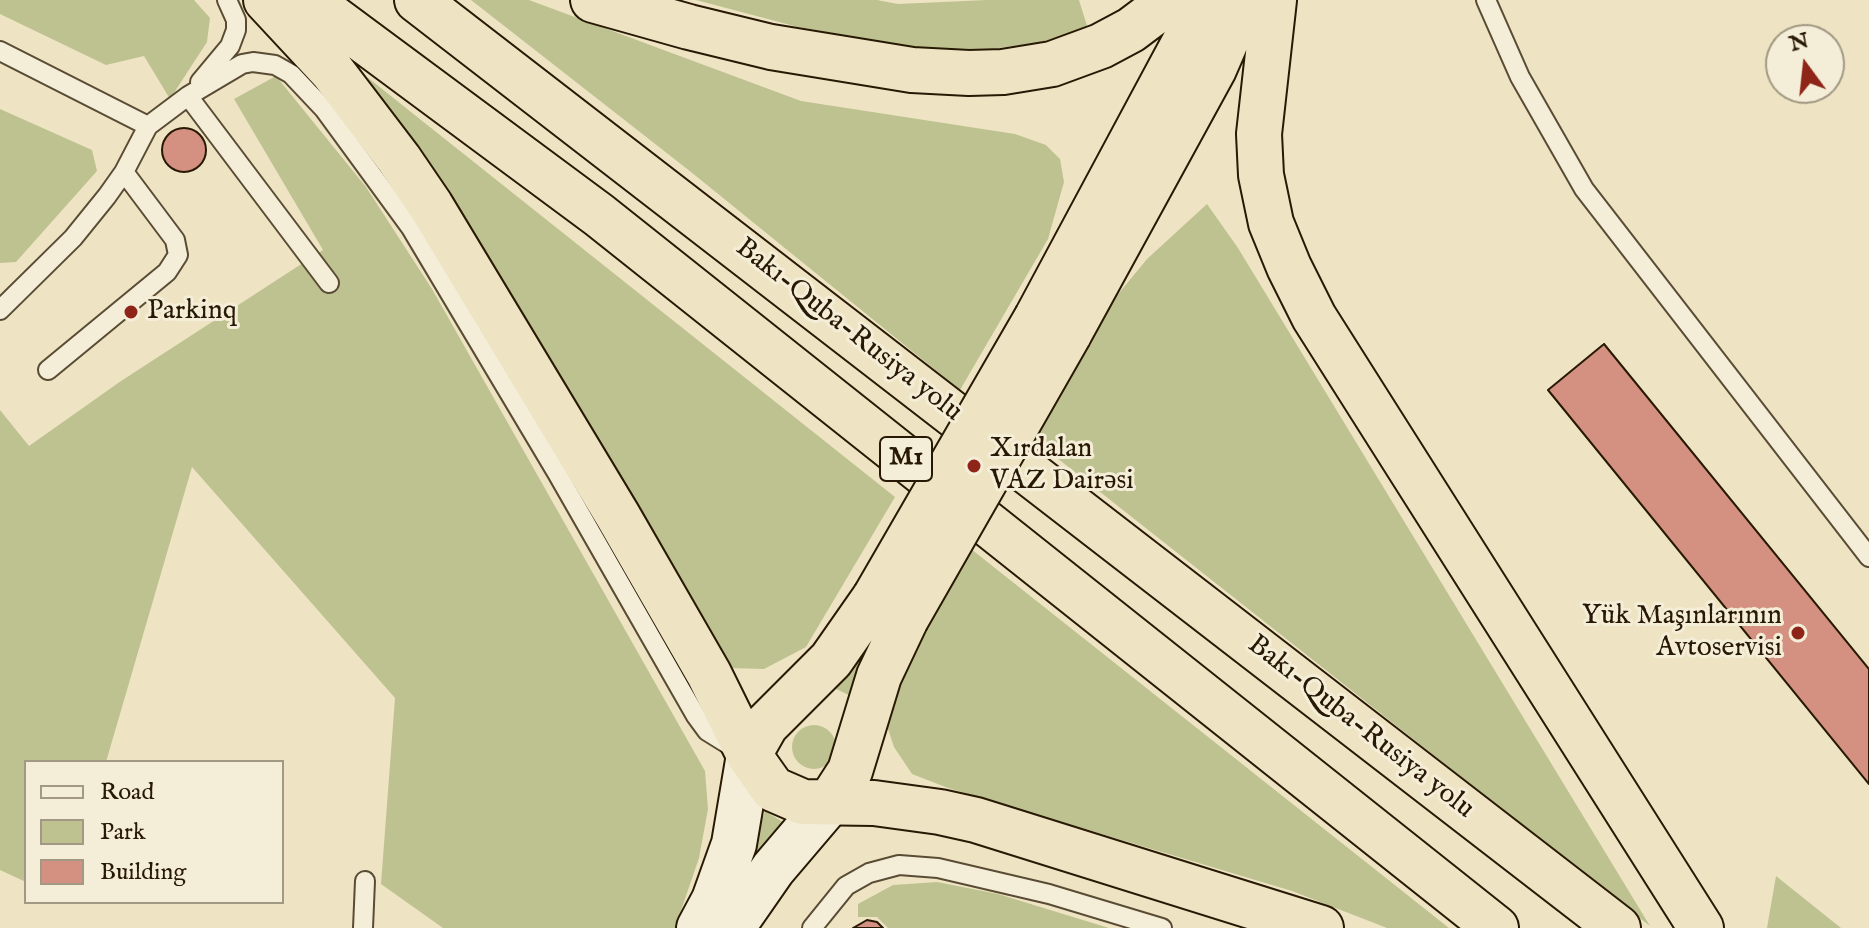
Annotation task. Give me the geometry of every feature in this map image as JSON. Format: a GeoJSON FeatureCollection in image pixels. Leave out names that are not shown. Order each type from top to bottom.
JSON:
{"type":"FeatureCollection","features":[{"type":"Feature","properties":{"kind":"highway"},"geometry":{"type":"LineString","coordinates":[[266,0],[332,71],[431,206],[626,529],[709,674],[760,774],[780,793],[803,802],[909,807],[976,820],[1321,928]]}},
{"type":"Feature","properties":{"kind":"highway","name":"M1"},"geometry":{"type":"LineString","coordinates":[[309,0],[611,225],[1496,928]]}},
{"type":"Feature","properties":{"kind":"highway","name":"Bakı-Quba-Rusiya yolu"},"geometry":{"type":"LineString","coordinates":[[417,0],[1618,928]]}},
{"type":"Feature","properties":{"kind":"highway"},"geometry":{"type":"LineString","coordinates":[[593,0],[771,47],[912,70],[969,73],[1003,72],[1052,64],[1101,46],[1131,30],[1171,0]]}},
{"type":"Feature","properties":{"kind":"highway"},"geometry":{"type":"LineString","coordinates":[[1053,325],[1207,0]]}},
{"type":"Feature","properties":{"kind":"highway"},"geometry":{"type":"LineString","coordinates":[[749,755],[766,725],[831,660],[890,608],[1053,325],[1214,69],[1244,0]]}},
{"type":"Feature","properties":{"kind":"highway"},"geometry":{"type":"LineString","coordinates":[[1274,0],[1259,134],[1261,175],[1271,223],[1289,267],[1322,330],[1701,928]]}},
{"type":"Feature","properties":{"kind":"highway"},"geometry":{"type":"LineString","coordinates":[[830,802],[850,771],[879,676],[890,608]]}},
{"type":"Feature","properties":{"kind":"main road"},"geometry":{"type":"LineString","coordinates":[[699,928],[714,900],[734,844],[749,755]]}},
{"type":"Feature","properties":{"kind":"main road"},"geometry":{"type":"LineString","coordinates":[[732,928],[773,869],[830,802]]}},
{"type":"Feature","properties":{"kind":"lane"},"geometry":{"type":"LineString","coordinates":[[188,96],[230,46],[236,20],[227,0]]}},
{"type":"Feature","properties":{"kind":"lane"},"geometry":{"type":"LineString","coordinates":[[1486,0],[1520,77],[1584,189],[1869,557]]}},
{"type":"Feature","properties":{"kind":"lane"},"geometry":{"type":"LineString","coordinates":[[0,51],[148,126]]}},
{"type":"Feature","properties":{"kind":"lane"},"geometry":{"type":"LineString","coordinates":[[0,310],[73,238],[124,172],[148,126],[188,96],[242,64],[275,65],[291,74],[324,109],[411,228],[557,473],[696,716],[707,731],[719,740],[749,755]]}},
{"type":"Feature","properties":{"kind":"lane"},"geometry":{"type":"LineString","coordinates":[[188,96],[329,283]]}},
{"type":"Feature","properties":{"kind":"lane"},"geometry":{"type":"LineString","coordinates":[[48,370],[167,272],[178,255],[175,240],[124,172]]}},
{"type":"Feature","properties":{"kind":"lane"},"geometry":{"type":"LineString","coordinates":[[812,928],[846,886],[869,873],[899,865],[938,868],[1035,890],[1162,928]]}},
{"type":"Feature","properties":{"kind":"lane"},"geometry":{"type":"LineString","coordinates":[[363,928],[365,881]]}},
{"type":"Feature","properties":{"kind":"green space"},"geometry":{"type":"Polygon","coordinates":[[[0,0],[194,0],[210,18],[207,42],[170,99],[144,56],[106,65],[0,14],[0,0]]]}},
{"type":"Feature","properties":{"kind":"green space"},"geometry":{"type":"Polygon","coordinates":[[[471,0],[529,0],[801,101],[1015,134],[1046,145],[1060,159],[1064,182],[1048,239],[960,390],[691,172],[471,0]]]}},
{"type":"Feature","properties":{"kind":"green space"},"geometry":{"type":"Polygon","coordinates":[[[696,0],[877,0],[898,4],[1079,0],[1088,29],[1037,43],[951,54],[798,27],[696,0]]]}},
{"type":"Feature","properties":{"kind":"green space"},"geometry":{"type":"Polygon","coordinates":[[[276,76],[366,187],[432,289],[705,771],[708,809],[699,858],[675,928],[443,928],[381,884],[395,698],[192,467],[107,760],[24,760],[24,881],[0,870],[0,410],[29,446],[121,381],[323,250],[234,99],[276,76]]]}},
{"type":"Feature","properties":{"kind":"green space"},"geometry":{"type":"Polygon","coordinates":[[[367,77],[895,497],[806,647],[764,669],[727,668],[367,77]]]}},
{"type":"Feature","properties":{"kind":"green space"},"geometry":{"type":"Polygon","coordinates":[[[0,109],[92,150],[97,171],[16,262],[0,263],[0,109]]]}},
{"type":"Feature","properties":{"kind":"green space"},"geometry":{"type":"Polygon","coordinates":[[[1207,204],[1238,248],[1650,926],[1033,439],[1105,310],[1147,259],[1207,204]]]}},
{"type":"Feature","properties":{"kind":"green space"},"geometry":{"type":"Polygon","coordinates":[[[966,545],[1449,928],[1387,928],[1292,891],[948,788],[912,774],[894,747],[887,726],[893,685],[966,545]]]}},
{"type":"Feature","properties":{"kind":"green space"},"geometry":{"type":"Polygon","coordinates":[[[886,619],[853,697],[832,687],[886,619]]]}},
{"type":"Feature","properties":{"kind":"green space"},"geometry":{"type":"Polygon","coordinates":[[[814,725],[829,732],[836,747],[829,762],[814,769],[799,762],[792,747],[799,732],[814,725]]]}},
{"type":"Feature","properties":{"kind":"green space"},"geometry":{"type":"Polygon","coordinates":[[[765,811],[791,827],[740,884],[765,811]]]}},
{"type":"Feature","properties":{"kind":"green space"},"geometry":{"type":"Polygon","coordinates":[[[1776,876],[1841,928],[1767,928],[1776,876]]]}},
{"type":"Feature","properties":{"kind":"green space"},"geometry":{"type":"Polygon","coordinates":[[[937,882],[998,894],[1109,928],[888,928],[877,917],[858,917],[858,904],[893,885],[937,882]]]}},
{"type":"Feature","properties":{"kind":"building"},"geometry":{"type":"Polygon","coordinates":[[[184,128],[200,134],[206,150],[200,166],[184,172],[168,166],[162,150],[168,134],[184,128]]]}},
{"type":"Feature","properties":{"kind":"building"},"geometry":{"type":"Polygon","coordinates":[[[1604,344],[1869,669],[1869,784],[1548,390],[1604,344]]]}},
{"type":"Feature","properties":{"kind":"building"},"geometry":{"type":"Polygon","coordinates":[[[867,920],[877,922],[883,928],[853,928],[867,920]]]}},
{"type":"Feature","properties":{"kind":"place","name":"Parkinq"},"geometry":{"type":"Point","coordinates":[131,312]}},
{"type":"Feature","properties":{"kind":"place","name":"Xırdalan VAZ Dairəsi"},"geometry":{"type":"Point","coordinates":[974,466]}},
{"type":"Feature","properties":{"kind":"place","name":"Yük Maşınlarının Avtoservisi"},"geometry":{"type":"Point","coordinates":[1798,633]}}]}
